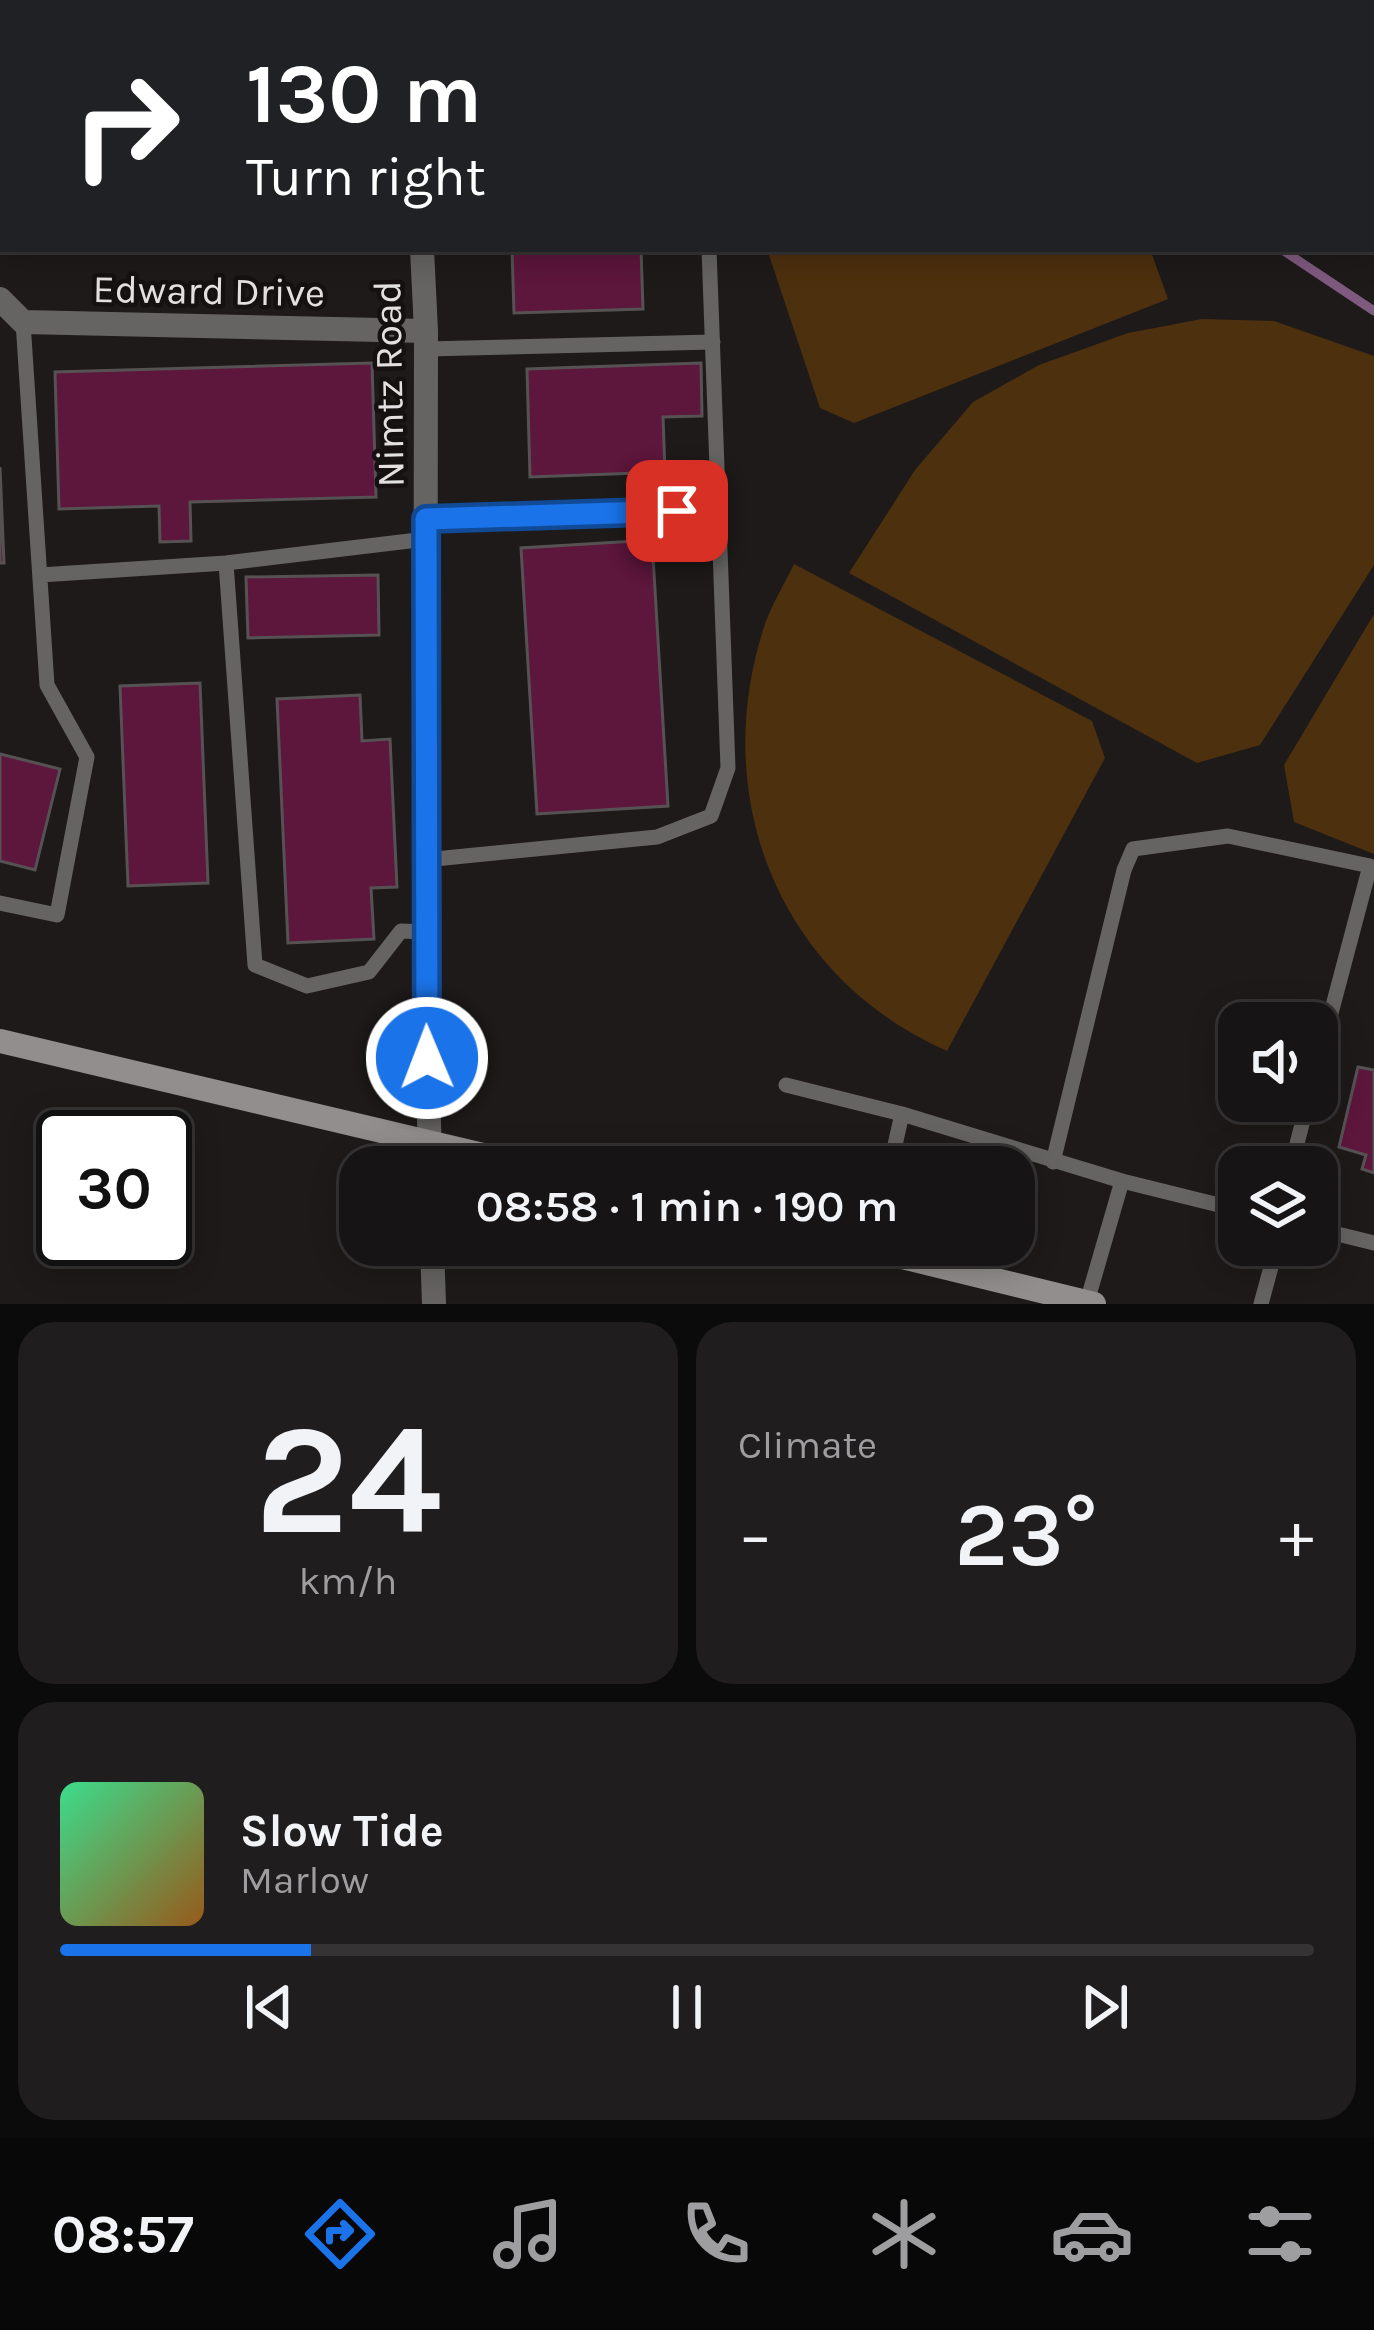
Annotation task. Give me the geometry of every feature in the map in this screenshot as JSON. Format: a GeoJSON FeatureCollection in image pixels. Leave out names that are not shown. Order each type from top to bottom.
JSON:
{"type":"FeatureCollection","features":[{"type":"Feature","properties":{"kind":"street","name":"Nimtz Road"},"geometry":{"type":"LineString","coordinates":[[422,252],[426,340],[424,932],[430,1146]]}},
{"type":"Feature","properties":{"kind":"street"},"geometry":{"type":"LineString","coordinates":[[0,299],[23,322]]}},
{"type":"Feature","properties":{"kind":"street","name":"Edward Drive"},"geometry":{"type":"LineString","coordinates":[[23,322],[426,340]]}},
{"type":"Feature","properties":{"kind":"street"},"geometry":{"type":"LineString","coordinates":[[0,1041],[400,1146]]}},
{"type":"Feature","properties":{"kind":"street"},"geometry":{"type":"LineString","coordinates":[[433,1266],[434,1304]]}},
{"type":"Feature","properties":{"kind":"street"},"geometry":{"type":"LineString","coordinates":[[945,1266],[1091,1303]]}},
{"type":"Feature","properties":{"kind":"lane"},"geometry":{"type":"LineString","coordinates":[[425,860],[657,838],[712,816],[728,768],[709,252]]}},
{"type":"Feature","properties":{"kind":"lane"},"geometry":{"type":"LineString","coordinates":[[0,903],[57,915],[87,757],[47,685],[23,322]]}},
{"type":"Feature","properties":{"kind":"lane"},"geometry":{"type":"LineString","coordinates":[[426,340],[713,342]]}},
{"type":"Feature","properties":{"kind":"lane"},"geometry":{"type":"LineString","coordinates":[[40,575],[226,563],[426,529],[719,509]]}},
{"type":"Feature","properties":{"kind":"lane"},"geometry":{"type":"LineString","coordinates":[[226,563],[255,965],[307,986],[369,972],[401,931],[424,932]]}},
{"type":"Feature","properties":{"kind":"lane"},"geometry":{"type":"LineString","coordinates":[[1053,1162],[1133,849],[1228,836],[1370,866],[1334,1002]]}},
{"type":"Feature","properties":{"kind":"lane"},"geometry":{"type":"LineString","coordinates":[[786,1084],[1218,1205]]}},
{"type":"Feature","properties":{"kind":"lane"},"geometry":{"type":"LineString","coordinates":[[895,1146],[902,1114]]}},
{"type":"Feature","properties":{"kind":"lane"},"geometry":{"type":"LineString","coordinates":[[1091,1303],[1122,1181]]}},
{"type":"Feature","properties":{"kind":"lane"},"geometry":{"type":"LineString","coordinates":[[1338,1235],[1374,1244]]}},
{"type":"Feature","properties":{"kind":"lane"},"geometry":{"type":"LineString","coordinates":[[1262,1304],[1272,1266]]}},
{"type":"Feature","properties":{"kind":"shaded area"},"geometry":{"type":"Polygon","coordinates":[[[768,252],[1151,252],[1168,299],[854,423],[820,408],[768,252]]]}},
{"type":"Feature","properties":{"kind":"shaded area"},"geometry":{"type":"Polygon","coordinates":[[[1202,319],[1274,321],[1374,356],[1374,565],[1260,745],[1197,763],[849,573],[915,470],[973,402],[1039,365],[1128,333],[1202,319]]]}},
{"type":"Feature","properties":{"kind":"shaded area"},"geometry":{"type":"Polygon","coordinates":[[[794,564],[1092,721],[1105,758],[947,1051],[889,1019],[841,978],[802,931],[772,877],[754,819],[746,758],[749,694],[766,621],[794,564]]]}},
{"type":"Feature","properties":{"kind":"shaded area"},"geometry":{"type":"Polygon","coordinates":[[[1374,614],[1374,854],[1294,822],[1284,765],[1374,614]]]}},
{"type":"Feature","properties":{"kind":"building"},"geometry":{"type":"Polygon","coordinates":[[[512,252],[641,252],[643,309],[514,313],[512,252]]]}},
{"type":"Feature","properties":{"kind":"building"},"geometry":{"type":"Polygon","coordinates":[[[372,363],[376,497],[190,502],[191,541],[160,542],[159,506],[59,509],[55,372],[372,363]]]}},
{"type":"Feature","properties":{"kind":"building"},"geometry":{"type":"Polygon","coordinates":[[[701,363],[702,416],[663,417],[665,472],[530,477],[527,369],[701,363]]]}},
{"type":"Feature","properties":{"kind":"building"},"geometry":{"type":"Polygon","coordinates":[[[0,467],[4,563],[0,563],[0,467]]]}},
{"type":"Feature","properties":{"kind":"building"},"geometry":{"type":"Polygon","coordinates":[[[652,540],[668,806],[537,814],[521,548],[652,540]]]}},
{"type":"Feature","properties":{"kind":"building"},"geometry":{"type":"Polygon","coordinates":[[[378,575],[379,635],[248,638],[246,577],[378,575]]]}},
{"type":"Feature","properties":{"kind":"building"},"geometry":{"type":"Polygon","coordinates":[[[200,683],[208,883],[128,886],[120,686],[200,683]]]}},
{"type":"Feature","properties":{"kind":"building"},"geometry":{"type":"Polygon","coordinates":[[[360,695],[362,741],[390,739],[397,887],[371,888],[374,939],[288,943],[277,699],[360,695]]]}},
{"type":"Feature","properties":{"kind":"building"},"geometry":{"type":"Polygon","coordinates":[[[0,754],[60,769],[35,870],[0,861],[0,754]]]}},
{"type":"Feature","properties":{"kind":"building"},"geometry":{"type":"Polygon","coordinates":[[[1358,1067],[1374,1070],[1374,1173],[1362,1169],[1366,1155],[1339,1147],[1358,1067]]]}},
{"type":"Feature","properties":{"kind":"waterway"},"geometry":{"type":"LineString","coordinates":[[1286,252],[1374,311]]}},
{"type":"Feature","properties":{"kind":"route"},"geometry":{"type":"LineString","coordinates":[[427,1058],[426,519],[677,511]]}}]}
